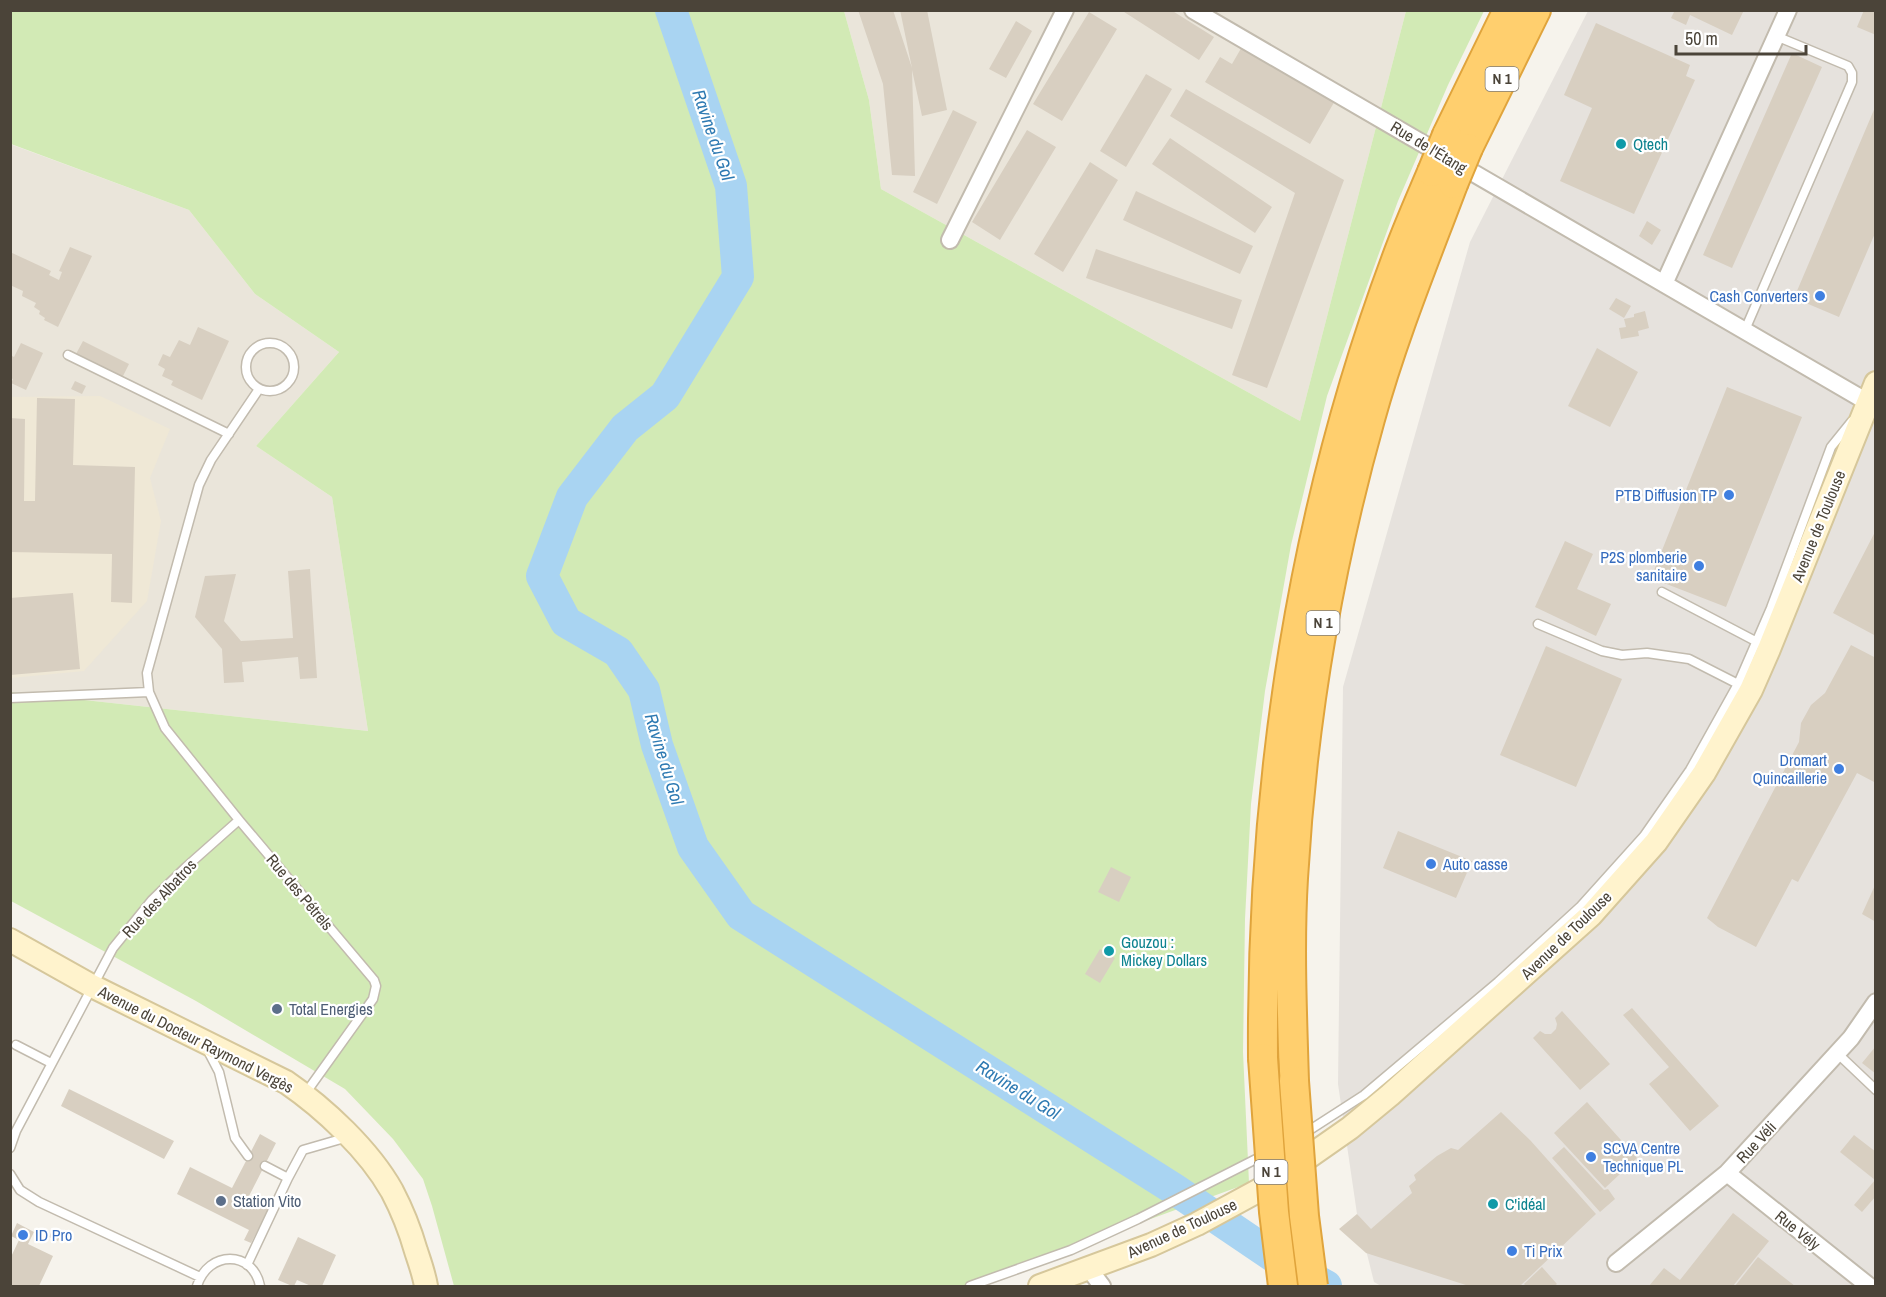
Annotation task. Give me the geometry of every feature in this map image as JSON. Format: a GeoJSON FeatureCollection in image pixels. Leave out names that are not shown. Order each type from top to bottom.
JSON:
{"type":"FeatureCollection","features":[{"type":"Feature","properties":{"kind":"highway","name":"N 1"},"geometry":{"type":"LineString","coordinates":[[1313,1287],[1304,1216],[1294,1081],[1291,992],[1293,879],[1303,756],[1319,646],[1333,570],[1370,418],[1406,310],[1443,178],[1508,10]]}},
{"type":"Feature","properties":{"kind":"highway","name":"N 1"},"geometry":{"type":"LineString","coordinates":[[1458,141],[1536,10]]}},
{"type":"Feature","properties":{"kind":"highway","name":"N 1"},"geometry":{"type":"LineString","coordinates":[[1283,1287],[1274,1212],[1263,1058],[1262,986],[1277,764],[1286,695],[1307,570],[1344,421],[1370,335],[1399,252],[1443,178]]}},
{"type":"Feature","properties":{"kind":"main road","name":"Avenue de Toulouse"},"geometry":{"type":"LineString","coordinates":[[1040,1287],[1095,1278],[1267,1186],[1350,1128],[1390,1095],[1591,915],[1656,842],[1704,773],[1873,397]]}},
{"type":"Feature","properties":{"kind":"main road","name":"Avenue du Docteur Raymond Vergès"},"geometry":{"type":"LineString","coordinates":[[10,940],[92,986],[286,1082],[305,1095],[349,1136],[392,1190],[409,1227],[426,1287]]}},
{"type":"Feature","properties":{"kind":"street"},"geometry":{"type":"LineString","coordinates":[[950,240],[1065,10]]}},
{"type":"Feature","properties":{"kind":"street","name":"Rue de l'Étang"},"geometry":{"type":"LineString","coordinates":[[1193,10],[1664,284],[1745,330],[1873,397]]}},
{"type":"Feature","properties":{"kind":"street"},"geometry":{"type":"LineString","coordinates":[[1664,284],[1788,10]]}},
{"type":"Feature","properties":{"kind":"street","name":"Rue Véli"},"geometry":{"type":"LineString","coordinates":[[1616,1263],[1727,1173],[1851,1038],[1875,1002]]}},
{"type":"Feature","properties":{"kind":"street","name":"Rue Vély"},"geometry":{"type":"LineString","coordinates":[[1727,1173],[1869,1287]]}},
{"type":"Feature","properties":{"kind":"lane"},"geometry":{"type":"LineString","coordinates":[[1745,330],[1852,82],[1852,73],[1848,66],[1776,36]]}},
{"type":"Feature","properties":{"kind":"lane"},"geometry":{"type":"LineString","coordinates":[[270,342],[281,345],[289,352],[294,362],[294,373],[289,383],[280,390],[270,392],[259,389],[250,382],[246,372],[246,361],[251,351],[259,345],[270,342]]}},
{"type":"Feature","properties":{"kind":"lane"},"geometry":{"type":"LineString","coordinates":[[68,355],[230,434]]}},
{"type":"Feature","properties":{"kind":"lane","name":"Rue des Pétrels"},"geometry":{"type":"LineString","coordinates":[[259,389],[212,460],[199,485],[147,673],[149,692],[165,728],[374,980],[376,987],[373,999],[305,1095]]}},
{"type":"Feature","properties":{"kind":"lane"},"geometry":{"type":"LineString","coordinates":[[1662,592],[1763,646]]}},
{"type":"Feature","properties":{"kind":"lane"},"geometry":{"type":"LineString","coordinates":[[1289,1142],[1317,1127],[1364,1095],[1497,982],[1581,906],[1644,836],[1684,780],[1744,687],[1689,659],[1647,653],[1622,655],[1602,651],[1538,624]]}},
{"type":"Feature","properties":{"kind":"lane"},"geometry":{"type":"LineString","coordinates":[[10,698],[149,692]]}},
{"type":"Feature","properties":{"kind":"lane","name":"Rue des Albatros"},"geometry":{"type":"LineString","coordinates":[[10,1148],[16,1131],[113,948],[152,900],[239,820]]}},
{"type":"Feature","properties":{"kind":"lane"},"geometry":{"type":"LineString","coordinates":[[203,1041],[219,1072],[235,1138],[248,1156]]}},
{"type":"Feature","properties":{"kind":"lane"},"geometry":{"type":"LineString","coordinates":[[16,1045],[51,1064]]}},
{"type":"Feature","properties":{"kind":"lane"},"geometry":{"type":"LineString","coordinates":[[1838,1053],[1875,1090]]}},
{"type":"Feature","properties":{"kind":"lane"},"geometry":{"type":"LineString","coordinates":[[247,1265],[303,1150],[349,1136]]}},
{"type":"Feature","properties":{"kind":"lane"},"geometry":{"type":"LineString","coordinates":[[970,1287],[1071,1250],[1224,1177],[1280,1147]]}},
{"type":"Feature","properties":{"kind":"lane"},"geometry":{"type":"LineString","coordinates":[[265,1166],[288,1178]]}},
{"type":"Feature","properties":{"kind":"lane"},"geometry":{"type":"LineString","coordinates":[[10,1174],[20,1190],[39,1202],[200,1277]]}},
{"type":"Feature","properties":{"kind":"lane"},"geometry":{"type":"LineString","coordinates":[[197,1287],[205,1269],[221,1260],[239,1261],[247,1265],[255,1273],[260,1287]]}},
{"type":"Feature","properties":{"kind":"shaded area"},"geometry":{"type":"Polygon","coordinates":[[[844,11],[1406,11],[1300,421],[881,189],[869,100],[844,11]]]}},
{"type":"Feature","properties":{"kind":"shaded area"},"geometry":{"type":"Polygon","coordinates":[[[1588,11],[1875,11],[1875,1286],[1381,1286],[1374,1282],[1357,1214],[1338,1084],[1343,687],[1470,242],[1588,11]]]}},
{"type":"Feature","properties":{"kind":"shaded area"},"geometry":{"type":"Polygon","coordinates":[[[10,144],[189,210],[255,294],[339,352],[256,446],[332,497],[368,731],[11,692],[10,144]]]}},
{"type":"Feature","properties":{"kind":"shaded area"},"geometry":{"type":"Polygon","coordinates":[[[100,396],[170,429],[150,478],[161,521],[147,601],[84,671],[11,678],[10,397],[100,396]]]}},
{"type":"Feature","properties":{"kind":"green space"},"geometry":{"type":"Polygon","coordinates":[[[10,11],[844,11],[869,100],[881,189],[1300,421],[1406,11],[1484,11],[1448,85],[1398,201],[1327,396],[1291,545],[1265,691],[1251,804],[1245,919],[1243,1052],[1249,1183],[962,1286],[454,1286],[423,1179],[393,1139],[345,1089],[196,1001],[11,901],[11,692],[368,731],[332,497],[256,446],[339,352],[255,294],[189,210],[11,144],[10,11]]]}},
{"type":"Feature","properties":{"kind":"building"},"geometry":{"type":"Polygon","coordinates":[[[858,10],[893,10],[912,68],[900,10],[927,10],[947,110],[922,116],[912,70],[915,176],[892,175],[883,84],[858,10]]]}},
{"type":"Feature","properties":{"kind":"building"},"geometry":{"type":"Polygon","coordinates":[[[1121,10],[1171,10],[1214,37],[1199,60],[1121,10]]]}},
{"type":"Feature","properties":{"kind":"building"},"geometry":{"type":"Polygon","coordinates":[[[1675,10],[1744,10],[1732,35],[1690,15],[1686,25],[1671,18],[1675,10]]]}},
{"type":"Feature","properties":{"kind":"building"},"geometry":{"type":"Polygon","coordinates":[[[1864,10],[1876,10],[1876,35],[1857,27],[1864,10]]]}},
{"type":"Feature","properties":{"kind":"building"},"geometry":{"type":"Polygon","coordinates":[[[1089,12],[1117,29],[1062,121],[1033,104],[1089,12]]]}},
{"type":"Feature","properties":{"kind":"building"},"geometry":{"type":"Polygon","coordinates":[[[1016,21],[1032,31],[1006,78],[989,69],[1016,21]]]}},
{"type":"Feature","properties":{"kind":"building","name":"Qtech"},"geometry":{"type":"Polygon","coordinates":[[[1596,23],[1690,65],[1686,76],[1695,80],[1634,214],[1560,181],[1592,108],[1564,95],[1596,23]]]}},
{"type":"Feature","properties":{"kind":"building"},"geometry":{"type":"Polygon","coordinates":[[[1243,45],[1336,99],[1310,144],[1205,82],[1220,57],[1232,64],[1243,45]]]}},
{"type":"Feature","properties":{"kind":"building"},"geometry":{"type":"Polygon","coordinates":[[[1792,53],[1822,67],[1732,268],[1703,255],[1792,53]]]}},
{"type":"Feature","properties":{"kind":"building"},"geometry":{"type":"Polygon","coordinates":[[[1146,74],[1172,89],[1126,167],[1100,151],[1146,74]]]}},
{"type":"Feature","properties":{"kind":"building"},"geometry":{"type":"Polygon","coordinates":[[[1186,89],[1344,180],[1267,388],[1232,375],[1295,193],[1170,116],[1186,89]]]}},
{"type":"Feature","properties":{"kind":"building"},"geometry":{"type":"Polygon","coordinates":[[[1876,105],[1876,231],[1839,317],[1794,298],[1876,105]]]}},
{"type":"Feature","properties":{"kind":"building"},"geometry":{"type":"Polygon","coordinates":[[[953,110],[977,122],[937,204],[913,192],[953,110]]]}},
{"type":"Feature","properties":{"kind":"building"},"geometry":{"type":"Polygon","coordinates":[[[1027,130],[1056,147],[1000,240],[972,222],[1027,130]]]}},
{"type":"Feature","properties":{"kind":"building"},"geometry":{"type":"Polygon","coordinates":[[[1170,138],[1272,207],[1255,233],[1152,164],[1170,138]]]}},
{"type":"Feature","properties":{"kind":"building"},"geometry":{"type":"Polygon","coordinates":[[[1090,162],[1118,180],[1063,272],[1034,254],[1090,162]]]}},
{"type":"Feature","properties":{"kind":"building"},"geometry":{"type":"Polygon","coordinates":[[[1136,191],[1253,246],[1240,274],[1123,220],[1136,191]]]}},
{"type":"Feature","properties":{"kind":"building"},"geometry":{"type":"Polygon","coordinates":[[[1647,221],[1661,230],[1652,245],[1639,236],[1647,221]]]}},
{"type":"Feature","properties":{"kind":"building"},"geometry":{"type":"Polygon","coordinates":[[[70,247],[92,256],[58,327],[44,320],[45,318],[39,314],[40,311],[34,307],[36,303],[22,296],[23,291],[10,285],[10,252],[51,271],[49,275],[59,280],[62,272],[59,271],[70,247]]]}},
{"type":"Feature","properties":{"kind":"building"},"geometry":{"type":"Polygon","coordinates":[[[1096,249],[1242,300],[1232,329],[1086,278],[1096,249]]]}},
{"type":"Feature","properties":{"kind":"building"},"geometry":{"type":"Polygon","coordinates":[[[1616,298],[1631,306],[1624,318],[1609,309],[1616,298]]]}},
{"type":"Feature","properties":{"kind":"building"},"geometry":{"type":"Polygon","coordinates":[[[1645,311],[1649,328],[1638,331],[1639,336],[1621,339],[1619,328],[1626,327],[1624,319],[1645,311]]]}},
{"type":"Feature","properties":{"kind":"building"},"geometry":{"type":"Polygon","coordinates":[[[198,327],[229,341],[202,400],[171,385],[173,381],[162,376],[165,369],[158,365],[163,354],[170,357],[179,340],[190,345],[198,327]]]}},
{"type":"Feature","properties":{"kind":"building"},"geometry":{"type":"Polygon","coordinates":[[[83,341],[129,364],[122,378],[76,354],[83,341]]]}},
{"type":"Feature","properties":{"kind":"building"},"geometry":{"type":"Polygon","coordinates":[[[21,343],[43,353],[26,390],[11,383],[13,379],[10,378],[10,355],[14,357],[21,343]]]}},
{"type":"Feature","properties":{"kind":"building"},"geometry":{"type":"Polygon","coordinates":[[[1597,348],[1638,372],[1610,427],[1568,406],[1597,348]]]}},
{"type":"Feature","properties":{"kind":"building"},"geometry":{"type":"Polygon","coordinates":[[[75,381],[86,386],[82,394],[71,389],[75,381]]]}},
{"type":"Feature","properties":{"kind":"building"},"geometry":{"type":"Polygon","coordinates":[[[1727,387],[1802,417],[1726,607],[1651,578],[1727,387]]]}},
{"type":"Feature","properties":{"kind":"building"},"geometry":{"type":"Polygon","coordinates":[[[37,398],[75,399],[73,465],[135,467],[132,603],[111,602],[112,554],[10,552],[10,418],[25,419],[24,501],[35,501],[37,398]]]}},
{"type":"Feature","properties":{"kind":"building"},"geometry":{"type":"Polygon","coordinates":[[[1876,530],[1876,636],[1833,613],[1876,530]]]}},
{"type":"Feature","properties":{"kind":"building"},"geometry":{"type":"Polygon","coordinates":[[[1565,541],[1593,554],[1577,589],[1611,604],[1596,636],[1535,607],[1565,541]]]}},
{"type":"Feature","properties":{"kind":"building"},"geometry":{"type":"Polygon","coordinates":[[[310,569],[317,678],[300,679],[298,657],[242,662],[244,682],[224,683],[222,649],[195,617],[205,576],[236,574],[224,621],[241,641],[293,638],[288,571],[310,569]]]}},
{"type":"Feature","properties":{"kind":"building"},"geometry":{"type":"Polygon","coordinates":[[[73,593],[80,669],[10,675],[10,598],[73,593]]]}},
{"type":"Feature","properties":{"kind":"building"},"geometry":{"type":"Polygon","coordinates":[[[1851,645],[1876,658],[1876,783],[1857,773],[1798,882],[1792,879],[1756,947],[1718,927],[1707,918],[1799,742],[1801,723],[1811,705],[1825,693],[1851,645]]]}},
{"type":"Feature","properties":{"kind":"building"},"geometry":{"type":"Polygon","coordinates":[[[1546,646],[1622,679],[1576,787],[1500,755],[1546,646]]]}},
{"type":"Feature","properties":{"kind":"building"},"geometry":{"type":"Polygon","coordinates":[[[1398,831],[1472,861],[1456,898],[1383,868],[1398,831]]]}},
{"type":"Feature","properties":{"kind":"building"},"geometry":{"type":"Polygon","coordinates":[[[1111,867],[1131,877],[1119,902],[1098,892],[1111,867]]]}},
{"type":"Feature","properties":{"kind":"building"},"geometry":{"type":"Polygon","coordinates":[[[1876,883],[1876,922],[1862,914],[1876,883]]]}},
{"type":"Feature","properties":{"kind":"building"},"geometry":{"type":"Polygon","coordinates":[[[1100,949],[1115,958],[1100,983],[1085,974],[1100,949]]]}},
{"type":"Feature","properties":{"kind":"building"},"geometry":{"type":"Polygon","coordinates":[[[1632,1008],[1719,1106],[1690,1131],[1649,1084],[1669,1067],[1623,1015],[1632,1008]]]}},
{"type":"Feature","properties":{"kind":"building"},"geometry":{"type":"Polygon","coordinates":[[[1562,1011],[1610,1064],[1580,1090],[1533,1038],[1540,1031],[1551,1034],[1556,1029],[1555,1018],[1562,1011]]]}},
{"type":"Feature","properties":{"kind":"building"},"geometry":{"type":"Polygon","coordinates":[[[1876,1046],[1876,1074],[1862,1063],[1876,1046]]]}},
{"type":"Feature","properties":{"kind":"building"},"geometry":{"type":"Polygon","coordinates":[[[69,1089],[174,1141],[164,1159],[61,1106],[69,1089]]]}},
{"type":"Feature","properties":{"kind":"building"},"geometry":{"type":"Polygon","coordinates":[[[1587,1102],[1637,1158],[1605,1188],[1554,1133],[1587,1102]]]}},
{"type":"Feature","properties":{"kind":"building","name":"C'idéal"},"geometry":{"type":"Polygon","coordinates":[[[1501,1112],[1530,1140],[1596,1214],[1520,1286],[1469,1286],[1366,1253],[1339,1229],[1357,1214],[1371,1229],[1412,1193],[1409,1186],[1416,1180],[1414,1175],[1451,1148],[1458,1150],[1501,1112]]]}},
{"type":"Feature","properties":{"kind":"building"},"geometry":{"type":"Polygon","coordinates":[[[260,1134],[276,1143],[249,1196],[270,1207],[251,1243],[244,1240],[249,1230],[177,1194],[190,1167],[232,1188],[260,1134]]]}},
{"type":"Feature","properties":{"kind":"building"},"geometry":{"type":"Polygon","coordinates":[[[1854,1135],[1876,1152],[1876,1196],[1862,1212],[1854,1205],[1875,1180],[1840,1152],[1854,1135]]]}},
{"type":"Feature","properties":{"kind":"building"},"geometry":{"type":"Polygon","coordinates":[[[1564,1147],[1604,1190],[1608,1189],[1615,1199],[1600,1212],[1552,1158],[1564,1147]]]}},
{"type":"Feature","properties":{"kind":"building"},"geometry":{"type":"Polygon","coordinates":[[[1733,1213],[1769,1241],[1733,1286],[1649,1286],[1664,1268],[1680,1280],[1733,1213]]]}},
{"type":"Feature","properties":{"kind":"building"},"geometry":{"type":"Polygon","coordinates":[[[17,1223],[34,1232],[28,1244],[53,1256],[39,1286],[10,1286],[10,1259],[19,1240],[11,1236],[17,1223]]]}},
{"type":"Feature","properties":{"kind":"building"},"geometry":{"type":"Polygon","coordinates":[[[53,1228],[62,1232],[58,1241],[49,1237],[53,1228]]]}},
{"type":"Feature","properties":{"kind":"building"},"geometry":{"type":"Polygon","coordinates":[[[298,1237],[336,1255],[322,1286],[311,1286],[297,1280],[292,1286],[278,1280],[298,1237]]]}},
{"type":"Feature","properties":{"kind":"building"},"geometry":{"type":"Polygon","coordinates":[[[1758,1257],[1795,1286],[1735,1286],[1758,1257]]]}},
{"type":"Feature","properties":{"kind":"building"},"geometry":{"type":"Polygon","coordinates":[[[1542,1267],[1557,1284],[1554,1286],[1526,1286],[1524,1284],[1542,1267]]]}},
{"type":"Feature","properties":{"kind":"waterway","name":"Ravine du Gol"},"geometry":{"type":"LineString","coordinates":[[671,10],[731,186],[738,277],[665,396],[625,428],[572,497],[542,576],[566,622],[618,652],[644,690],[657,745],[693,847],[741,915],[1174,1189],[1273,1256],[1326,1286]]}},
{"type":"Feature","properties":{"kind":"place","name":"Qtech"},"geometry":{"type":"Point","coordinates":[1621,144]}},
{"type":"Feature","properties":{"kind":"place","name":"Cash Converters"},"geometry":{"type":"Point","coordinates":[1820,296]}},
{"type":"Feature","properties":{"kind":"place","name":"PTB Diffusion TP"},"geometry":{"type":"Point","coordinates":[1729,495]}},
{"type":"Feature","properties":{"kind":"place","name":"P2S plomberie sanitaire"},"geometry":{"type":"Point","coordinates":[1699,566]}},
{"type":"Feature","properties":{"kind":"place","name":"Dromart Quincaillerie"},"geometry":{"type":"Point","coordinates":[1839,769]}},
{"type":"Feature","properties":{"kind":"place","name":"Auto casse"},"geometry":{"type":"Point","coordinates":[1431,864]}},
{"type":"Feature","properties":{"kind":"place","name":"Gouzou : Mickey Dollars"},"geometry":{"type":"Point","coordinates":[1109,951]}},
{"type":"Feature","properties":{"kind":"place","name":"Total Energies"},"geometry":{"type":"Point","coordinates":[277,1009]}},
{"type":"Feature","properties":{"kind":"place","name":"SCVA Centre Technique PL"},"geometry":{"type":"Point","coordinates":[1591,1157]}},
{"type":"Feature","properties":{"kind":"place","name":"Station Vito"},"geometry":{"type":"Point","coordinates":[221,1201]}},
{"type":"Feature","properties":{"kind":"place","name":"C'idéal"},"geometry":{"type":"Point","coordinates":[1493,1204]}},
{"type":"Feature","properties":{"kind":"place","name":"ID Pro"},"geometry":{"type":"Point","coordinates":[23,1235]}},
{"type":"Feature","properties":{"kind":"place","name":"Ti Prix"},"geometry":{"type":"Point","coordinates":[1512,1251]}}]}
